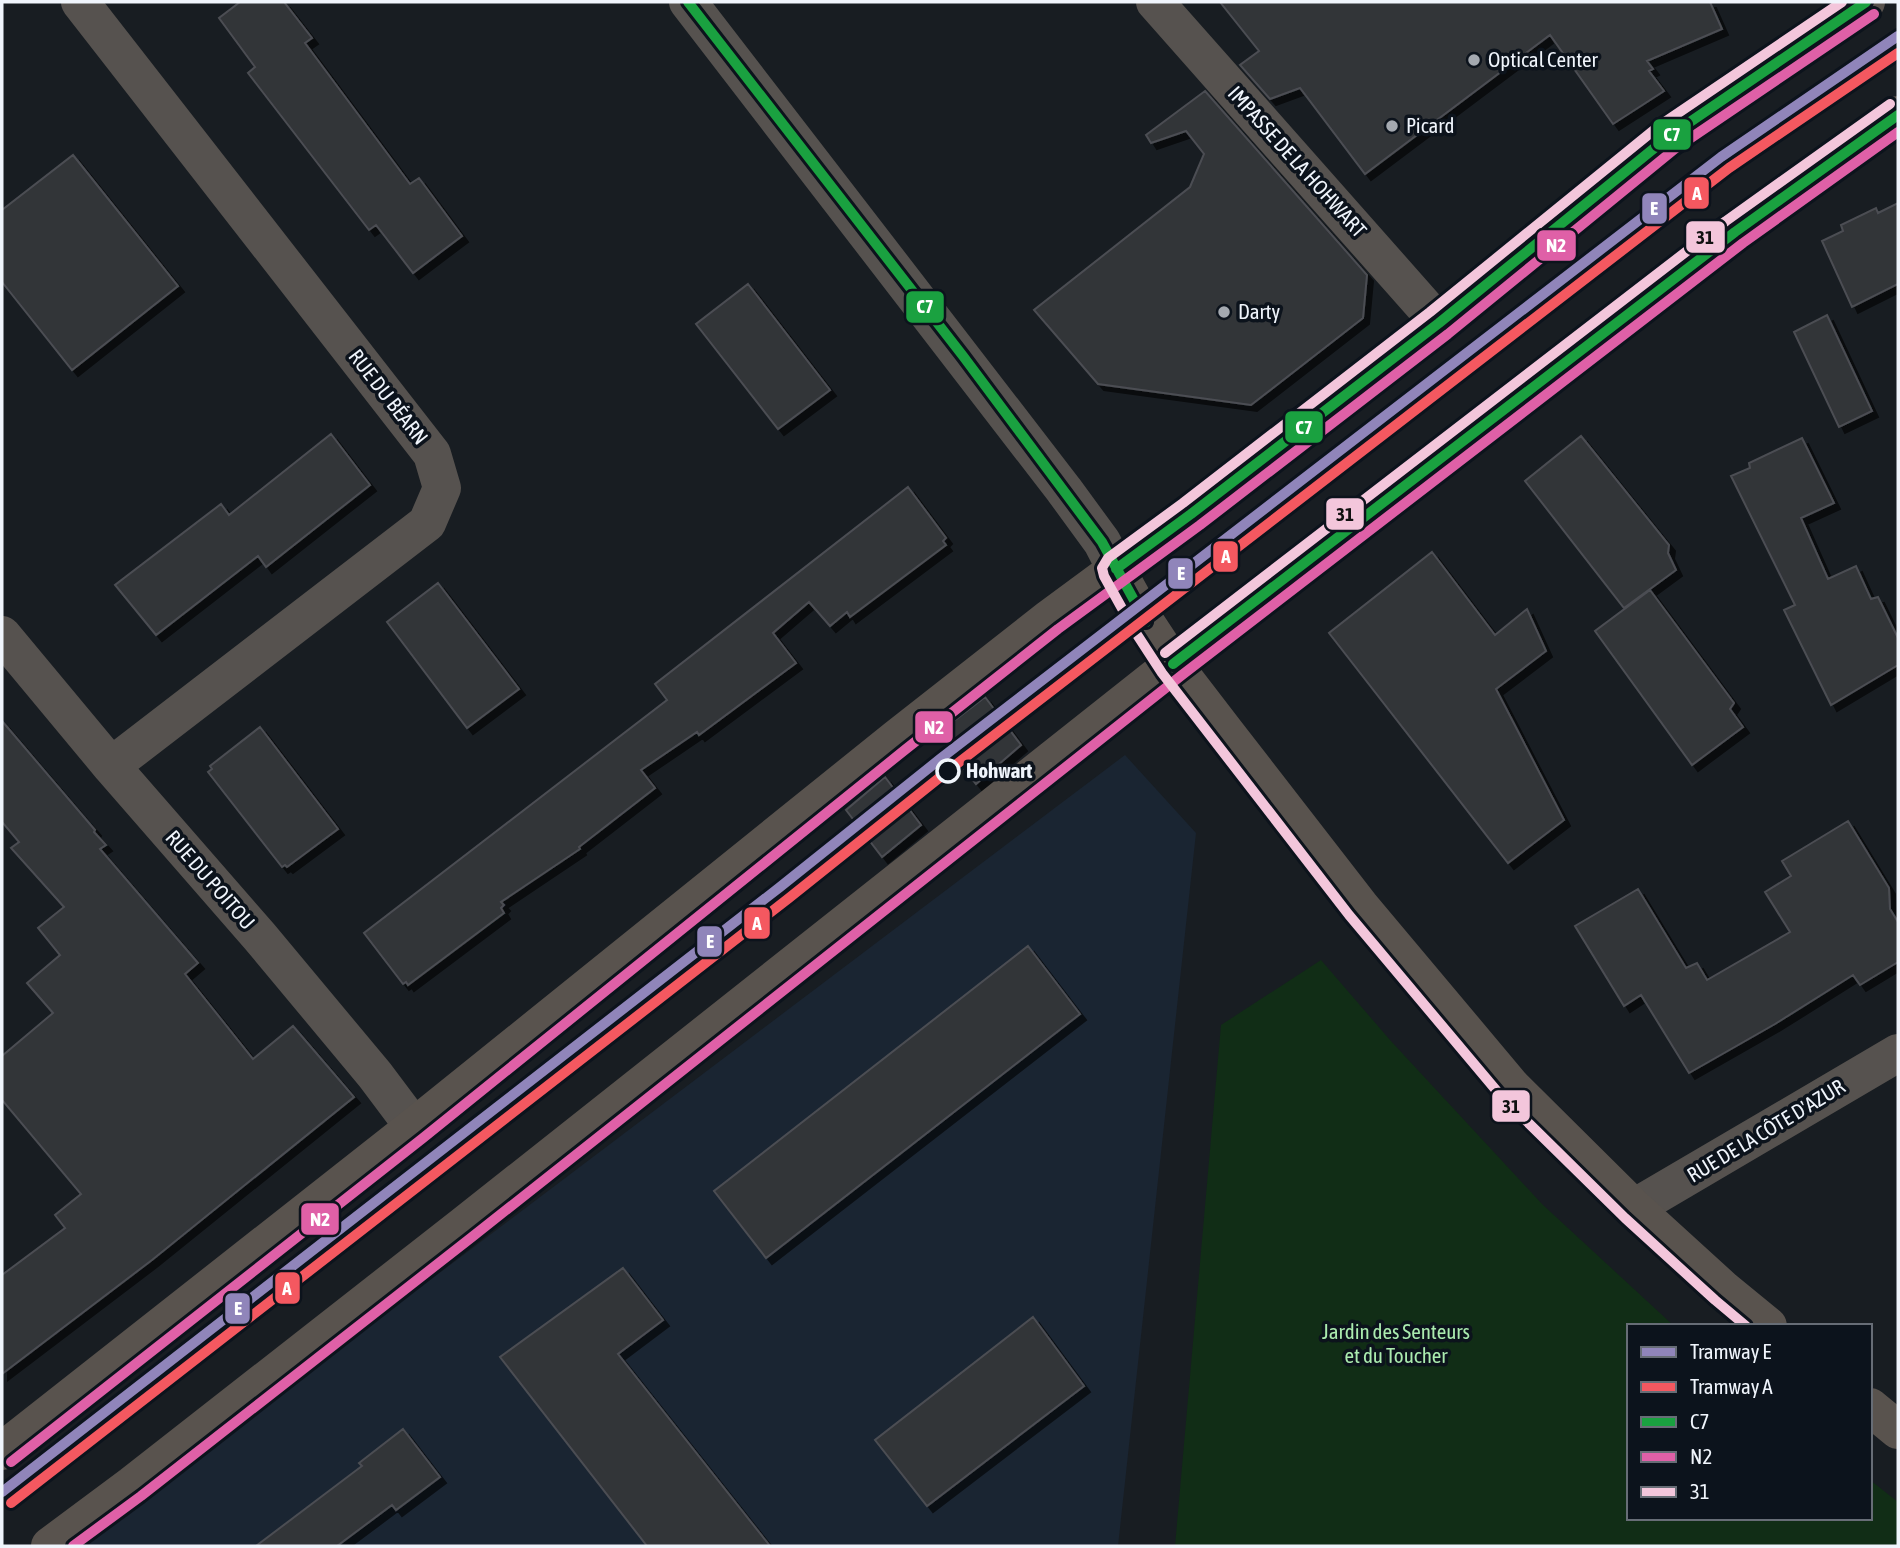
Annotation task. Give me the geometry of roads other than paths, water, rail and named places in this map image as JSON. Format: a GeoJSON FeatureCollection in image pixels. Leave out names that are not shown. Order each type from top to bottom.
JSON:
{"type":"FeatureCollection","features":[{"type":"Feature","properties":{"kind":"main road"},"geometry":{"type":"LineString","coordinates":[[2,1451],[414,1127],[887,746],[1439,323],[1668,137],[1866,2]]}},
{"type":"Feature","properties":{"kind":"main road"},"geometry":{"type":"LineString","coordinates":[[50,1546],[452,1235],[1173,664],[1735,232],[1898,115]]}},
{"type":"Feature","properties":{"kind":"main road"},"geometry":{"type":"LineString","coordinates":[[1116,569],[1173,664],[1360,906],[1512,1087],[1634,1208],[1766,1324]]}},
{"type":"Feature","properties":{"kind":"main road"},"geometry":{"type":"LineString","coordinates":[[1872,1409],[1898,1430]]}},
{"type":"Feature","properties":{"kind":"street","name":"RUE DU BÉARN"},"geometry":{"type":"LineString","coordinates":[[80,2],[432,454],[442,488],[427,523],[111,766]]}},
{"type":"Feature","properties":{"kind":"street"},"geometry":{"type":"LineString","coordinates":[[688,2],[1056,479],[1102,542],[1116,569]]}},
{"type":"Feature","properties":{"kind":"street","name":"IMPASSE DE LA HOHWART"},"geometry":{"type":"LineString","coordinates":[[1155,2],[1439,323]]}},
{"type":"Feature","properties":{"kind":"street","name":"RUE DU POITOU"},"geometry":{"type":"LineString","coordinates":[[2,635],[111,766],[260,937],[414,1127]]}},
{"type":"Feature","properties":{"kind":"street","name":"RUE DE LA CÔTE D'AZUR"},"geometry":{"type":"LineString","coordinates":[[1634,1208],[1898,1053]]}},
{"type":"Feature","properties":{"kind":"tram line","name":"E"},"geometry":{"type":"LineString","coordinates":[[2,1492],[780,887],[940,759],[1721,157],[1898,36]]}},
{"type":"Feature","properties":{"kind":"tram line","name":"A"},"geometry":{"type":"LineString","coordinates":[[11,1503],[789,898],[949,770],[1729,168],[1898,53]]}},
{"type":"Feature","properties":{"kind":"place","name":"Optical Center"},"geometry":{"type":"Point","coordinates":[1474,60]}},
{"type":"Feature","properties":{"kind":"place","name":"Picard"},"geometry":{"type":"Point","coordinates":[1392,126]}},
{"type":"Feature","properties":{"kind":"place","name":"Darty"},"geometry":{"type":"Point","coordinates":[1224,312]}},
{"type":"Feature","properties":{"kind":"place","name":"Hohwart"},"geometry":{"type":"Point","coordinates":[948,771]}},
{"type":"Feature","properties":{"kind":"park label","name":"Jardin des Senteurs et du Toucher"},"geometry":{"type":"Point","coordinates":[1396,1344]}}]}
